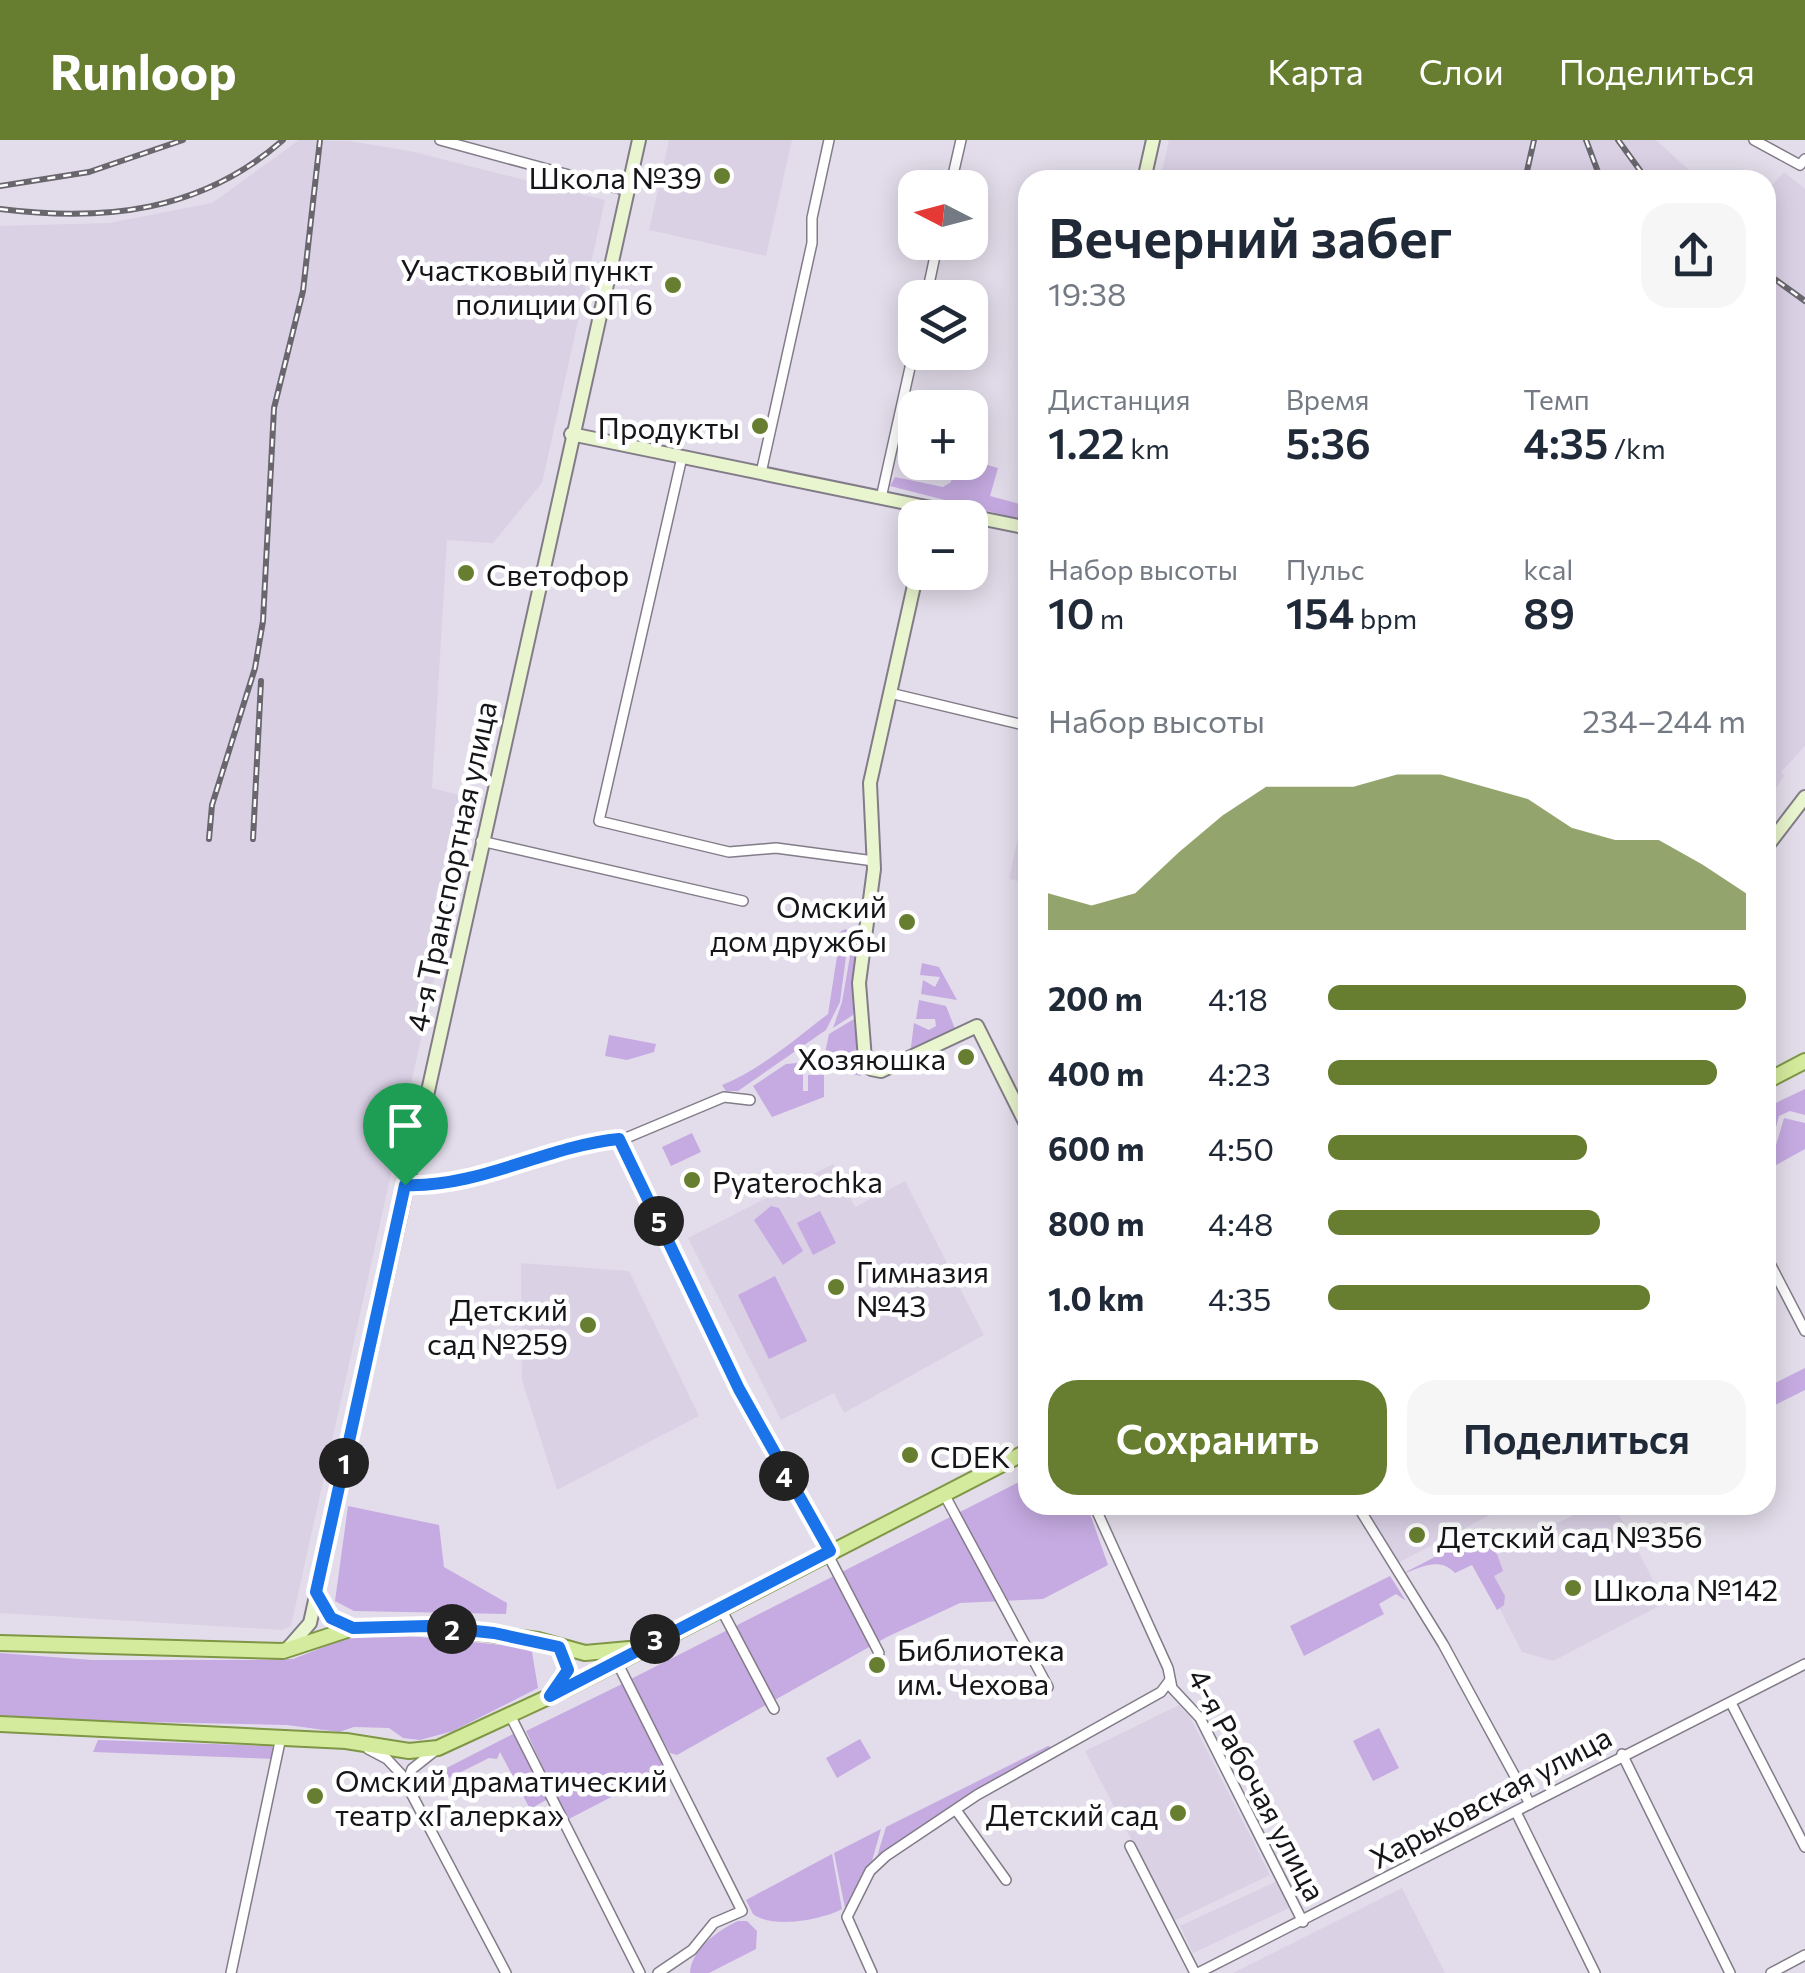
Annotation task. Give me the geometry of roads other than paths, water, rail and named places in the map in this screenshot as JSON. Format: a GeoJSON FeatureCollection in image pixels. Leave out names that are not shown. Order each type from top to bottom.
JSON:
{"type":"FeatureCollection","features":[{"type":"Feature","properties":{"kind":"main road","name":"4-я Транспортная улица"},"geometry":{"type":"LineString","coordinates":[[283,1651],[305,1633],[316,1592],[639,140]]}},
{"type":"Feature","properties":{"kind":"main road"},"geometry":{"type":"LineString","coordinates":[[1146,170],[1153,140]]}},
{"type":"Feature","properties":{"kind":"main road"},"geometry":{"type":"LineString","coordinates":[[571,434],[898,503]]}},
{"type":"Feature","properties":{"kind":"main road"},"geometry":{"type":"LineString","coordinates":[[988,522],[1018,526]]}},
{"type":"Feature","properties":{"kind":"main road"},"geometry":{"type":"LineString","coordinates":[[913,590],[870,782],[874,861],[860,1014],[865,1060],[872,1069],[881,1071],[977,1026],[1018,1108]]}},
{"type":"Feature","properties":{"kind":"main road"},"geometry":{"type":"LineString","coordinates":[[1776,835],[1805,797]]}},
{"type":"Feature","properties":{"kind":"main road"},"geometry":{"type":"LineString","coordinates":[[1776,1076],[1805,1061]]}},
{"type":"Feature","properties":{"kind":"main road"},"geometry":{"type":"LineString","coordinates":[[0,1724],[281,1737],[409,1751],[438,1748],[550,1696],[1018,1456]]}},
{"type":"Feature","properties":{"kind":"main road"},"geometry":{"type":"LineString","coordinates":[[316,1592],[331,1618],[353,1628]]}},
{"type":"Feature","properties":{"kind":"main road"},"geometry":{"type":"LineString","coordinates":[[0,1643],[283,1651],[353,1628],[445,1628],[598,1654],[640,1647]]}},
{"type":"Feature","properties":{"kind":"main road"},"geometry":{"type":"LineString","coordinates":[[550,1696],[568,1670],[559,1647]]}},
{"type":"Feature","properties":{"kind":"street"},"geometry":{"type":"LineString","coordinates":[[440,140],[628,191]]}},
{"type":"Feature","properties":{"kind":"street"},"geometry":{"type":"LineString","coordinates":[[761,473],[812,243],[812,218],[829,140]]}},
{"type":"Feature","properties":{"kind":"street"},"geometry":{"type":"LineString","coordinates":[[954,170],[961,140]]}},
{"type":"Feature","properties":{"kind":"street"},"geometry":{"type":"LineString","coordinates":[[1754,140],[1802,162]]}},
{"type":"Feature","properties":{"kind":"street"},"geometry":{"type":"LineString","coordinates":[[881,498],[909,370]]}},
{"type":"Feature","properties":{"kind":"street"},"geometry":{"type":"LineString","coordinates":[[682,457],[599,821],[729,852],[776,848],[874,861]]}},
{"type":"Feature","properties":{"kind":"street"},"geometry":{"type":"LineString","coordinates":[[890,693],[1018,724]]}},
{"type":"Feature","properties":{"kind":"street"},"geometry":{"type":"LineString","coordinates":[[481,841],[743,900]]}},
{"type":"Feature","properties":{"kind":"street"},"geometry":{"type":"LineString","coordinates":[[405,1185],[450,1181],[556,1150],[619,1139],[724,1097],[750,1100]]}},
{"type":"Feature","properties":{"kind":"street"},"geometry":{"type":"LineString","coordinates":[[619,1139],[739,1389],[829,1552],[879,1653]]}},
{"type":"Feature","properties":{"kind":"street"},"geometry":{"type":"LineString","coordinates":[[1776,1275],[1805,1331]]}},
{"type":"Feature","properties":{"kind":"street"},"geometry":{"type":"LineString","coordinates":[[944,1494],[1048,1687]]}},
{"type":"Feature","properties":{"kind":"street","name":"4-я Рабочая улица"},"geometry":{"type":"LineString","coordinates":[[1098,1515],[1177,1695],[1200,1718],[1302,1922]]}},
{"type":"Feature","properties":{"kind":"street"},"geometry":{"type":"LineString","coordinates":[[1363,1515],[1443,1644],[1530,1804]]}},
{"type":"Feature","properties":{"kind":"street"},"geometry":{"type":"LineString","coordinates":[[720,1607],[774,1708]]}},
{"type":"Feature","properties":{"kind":"street"},"geometry":{"type":"LineString","coordinates":[[616,1662],[742,1911],[714,1923],[692,1950],[658,1973]]}},
{"type":"Feature","properties":{"kind":"street","name":"Харьковская улица"},"geometry":{"type":"LineString","coordinates":[[1197,1973],[1805,1664]]}},
{"type":"Feature","properties":{"kind":"street"},"geometry":{"type":"LineString","coordinates":[[872,1973],[847,1916],[877,1863],[1108,1718],[1161,1692],[1170,1680]]}},
{"type":"Feature","properties":{"kind":"street"},"geometry":{"type":"LineString","coordinates":[[1731,1703],[1805,1847]]}},
{"type":"Feature","properties":{"kind":"street"},"geometry":{"type":"LineString","coordinates":[[510,1715],[640,1973]]}},
{"type":"Feature","properties":{"kind":"street"},"geometry":{"type":"LineString","coordinates":[[231,1973],[281,1737]]}},
{"type":"Feature","properties":{"kind":"street"},"geometry":{"type":"LineString","coordinates":[[357,1743],[392,1763],[506,1973]]}},
{"type":"Feature","properties":{"kind":"street"},"geometry":{"type":"LineString","coordinates":[[406,1785],[412,1769],[438,1748]]}},
{"type":"Feature","properties":{"kind":"street"},"geometry":{"type":"LineString","coordinates":[[1622,1754],[1730,1973]]}},
{"type":"Feature","properties":{"kind":"street"},"geometry":{"type":"LineString","coordinates":[[956,1810],[1006,1880]]}},
{"type":"Feature","properties":{"kind":"street"},"geometry":{"type":"LineString","coordinates":[[1516,1812],[1595,1973]]}},
{"type":"Feature","properties":{"kind":"street"},"geometry":{"type":"LineString","coordinates":[[1130,1846],[1197,1973]]}},
{"type":"Feature","properties":{"kind":"street"},"geometry":{"type":"LineString","coordinates":[[1771,1973],[1805,1956]]}},
{"type":"Feature","properties":{"kind":"railway"},"geometry":{"type":"LineString","coordinates":[[0,186],[89,172],[183,140]]}},
{"type":"Feature","properties":{"kind":"railway"},"geometry":{"type":"LineString","coordinates":[[0,209],[77,214],[150,206],[219,183],[283,140]]}},
{"type":"Feature","properties":{"kind":"railway"},"geometry":{"type":"LineString","coordinates":[[209,839],[212,805],[255,668],[263,621],[274,408],[303,291],[320,140]]}},
{"type":"Feature","properties":{"kind":"railway"},"geometry":{"type":"LineString","coordinates":[[1527,170],[1534,140]]}},
{"type":"Feature","properties":{"kind":"railway"},"geometry":{"type":"LineString","coordinates":[[1586,140],[1597,170]]}},
{"type":"Feature","properties":{"kind":"railway"},"geometry":{"type":"LineString","coordinates":[[1618,140],[1640,170]]}},
{"type":"Feature","properties":{"kind":"railway"},"geometry":{"type":"LineString","coordinates":[[1776,280],[1805,301]]}},
{"type":"Feature","properties":{"kind":"railway"},"geometry":{"type":"LineString","coordinates":[[253,839],[261,681]]}},
{"type":"Feature","properties":{"kind":"place","name":"Школа №39"},"geometry":{"type":"Point","coordinates":[722,176]}},
{"type":"Feature","properties":{"kind":"place","name":"Участковый пункт полиции ОП 6"},"geometry":{"type":"Point","coordinates":[673,285]}},
{"type":"Feature","properties":{"kind":"place","name":"Продукты"},"geometry":{"type":"Point","coordinates":[760,426]}},
{"type":"Feature","properties":{"kind":"place","name":"Светофор"},"geometry":{"type":"Point","coordinates":[466,573]}},
{"type":"Feature","properties":{"kind":"place","name":"Омский дом дружбы"},"geometry":{"type":"Point","coordinates":[907,922]}},
{"type":"Feature","properties":{"kind":"place","name":"Хозяюшка"},"geometry":{"type":"Point","coordinates":[966,1057]}},
{"type":"Feature","properties":{"kind":"place","name":"Pyaterochka"},"geometry":{"type":"Point","coordinates":[692,1180]}},
{"type":"Feature","properties":{"kind":"place","name":"Гимназия №43"},"geometry":{"type":"Point","coordinates":[836,1287]}},
{"type":"Feature","properties":{"kind":"place","name":"Детский сад №259"},"geometry":{"type":"Point","coordinates":[588,1325]}},
{"type":"Feature","properties":{"kind":"place","name":"CDEK"},"geometry":{"type":"Point","coordinates":[910,1455]}},
{"type":"Feature","properties":{"kind":"place","name":"Детский сад №356"},"geometry":{"type":"Point","coordinates":[1417,1535]}},
{"type":"Feature","properties":{"kind":"place","name":"Школа №142"},"geometry":{"type":"Point","coordinates":[1573,1588]}},
{"type":"Feature","properties":{"kind":"place","name":"Библиотека им. Чехова"},"geometry":{"type":"Point","coordinates":[877,1665]}},
{"type":"Feature","properties":{"kind":"place","name":"Омский драматический театр «Галерка»"},"geometry":{"type":"Point","coordinates":[315,1796]}},
{"type":"Feature","properties":{"kind":"place","name":"Детский сад"},"geometry":{"type":"Point","coordinates":[1178,1813]}}]}
